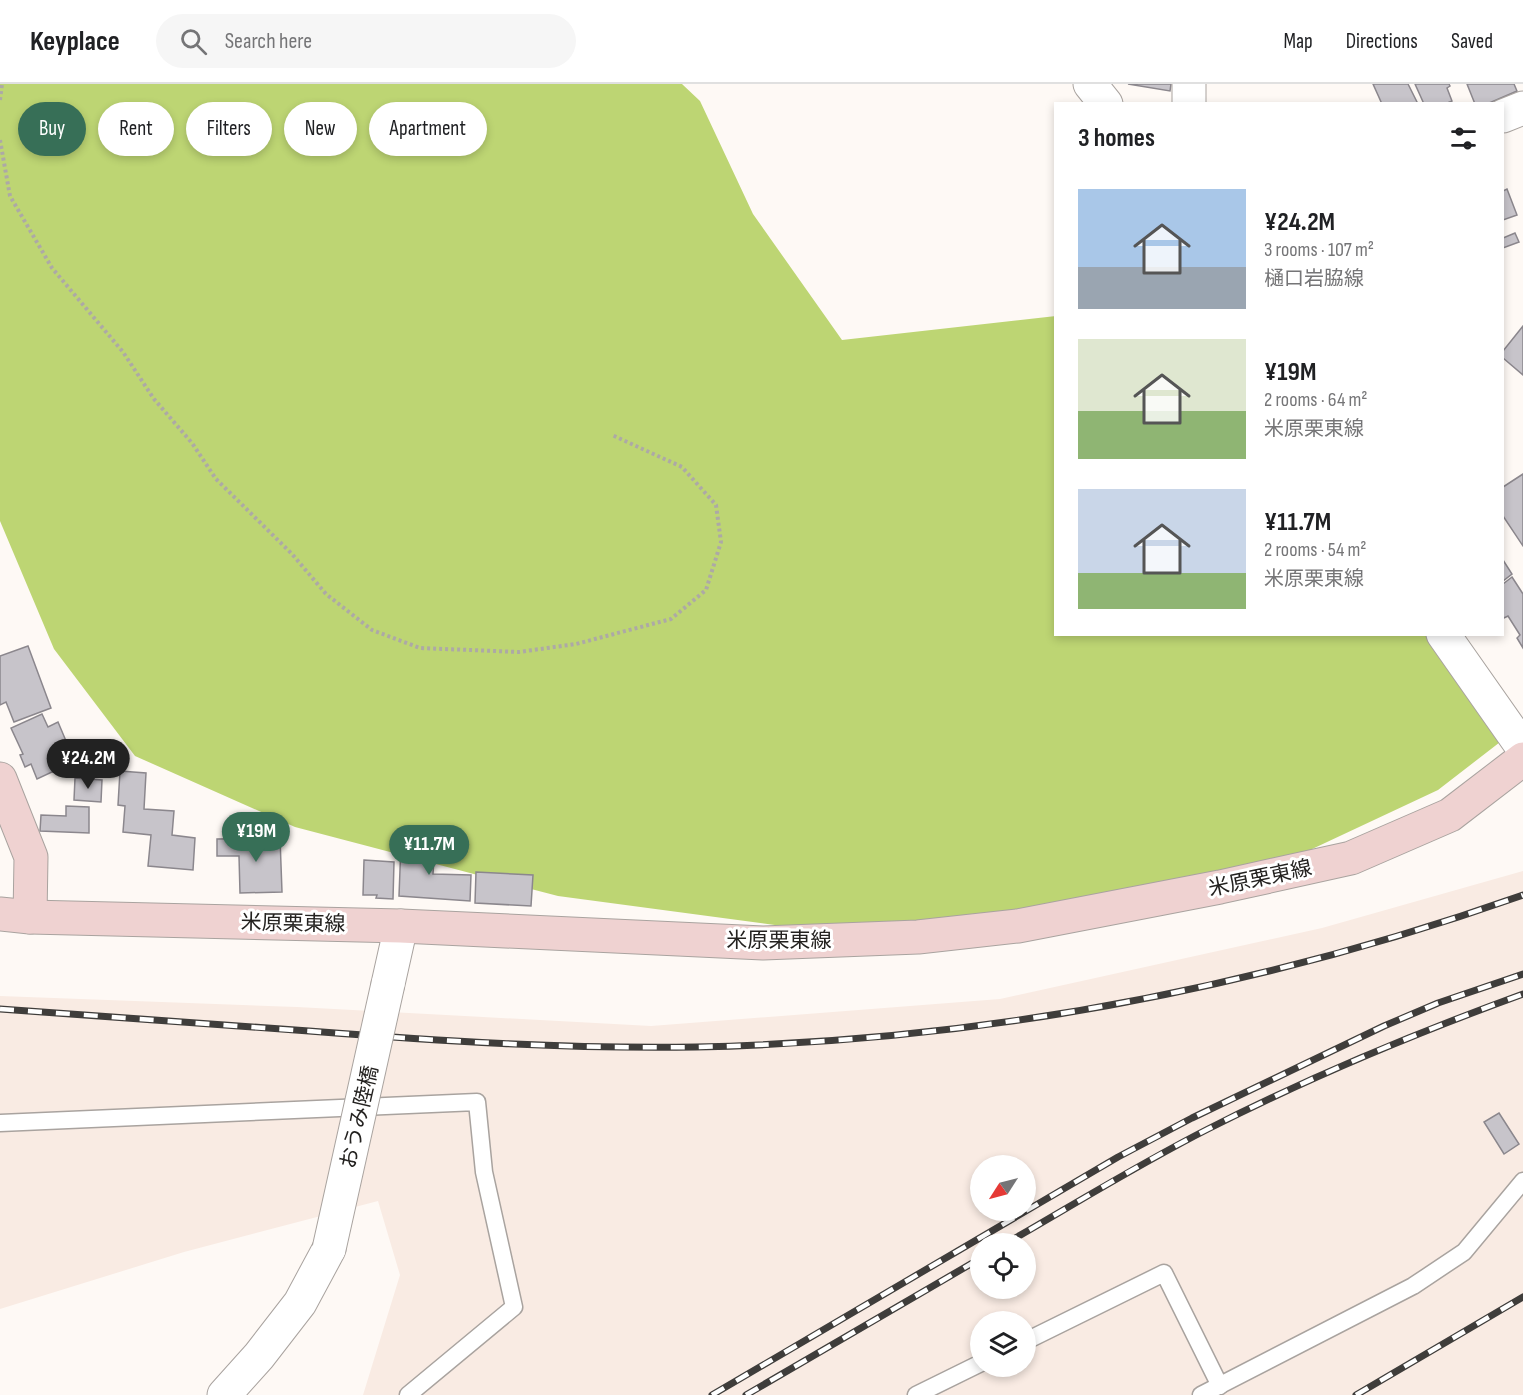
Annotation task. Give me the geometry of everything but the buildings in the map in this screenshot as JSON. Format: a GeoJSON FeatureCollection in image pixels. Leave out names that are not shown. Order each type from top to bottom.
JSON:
{"type":"FeatureCollection","features":[{"type":"Feature","properties":{"kind":"main road","name":"米原栗東線"},"geometry":{"type":"LineString","coordinates":[[15,915],[401,926],[763,943],[918,937],[1018,926],[1220,887],[1351,858],[1450,815],[1523,759]]}},
{"type":"Feature","properties":{"kind":"main road"},"geometry":{"type":"LineString","coordinates":[[0,779],[30,856],[15,915]]}},
{"type":"Feature","properties":{"kind":"street"},"geometry":{"type":"LineString","coordinates":[[1090,84],[1104,102]]}},
{"type":"Feature","properties":{"kind":"street"},"geometry":{"type":"LineString","coordinates":[[1189,84],[1189,102]]}},
{"type":"Feature","properties":{"kind":"street"},"geometry":{"type":"LineString","coordinates":[[1504,116],[1523,108]]}},
{"type":"Feature","properties":{"kind":"street"},"geometry":{"type":"LineString","coordinates":[[1444,636],[1523,748]]}},
{"type":"Feature","properties":{"kind":"street","name":"おうみ陸橋"},"geometry":{"type":"LineString","coordinates":[[224,1395],[259,1356],[300,1304],[329,1249],[401,926]]}},
{"type":"Feature","properties":{"kind":"lane"},"geometry":{"type":"LineString","coordinates":[[0,1123],[477,1102],[484,1172],[514,1307],[408,1395]]}},
{"type":"Feature","properties":{"kind":"lane"},"geometry":{"type":"LineString","coordinates":[[1201,1395],[1413,1286],[1464,1252],[1523,1181]]}},
{"type":"Feature","properties":{"kind":"lane"},"geometry":{"type":"LineString","coordinates":[[1036,1336],[1164,1273],[1220,1386]]}},
{"type":"Feature","properties":{"kind":"lane"},"geometry":{"type":"LineString","coordinates":[[916,1395],[970,1368]]}},
{"type":"Feature","properties":{"kind":"path"},"geometry":{"type":"LineString","coordinates":[[0,100],[2,84]]}},
{"type":"Feature","properties":{"kind":"path"},"geometry":{"type":"LineString","coordinates":[[0,140],[10,196],[52,268],[123,352],[154,399],[192,443],[216,479],[292,554],[326,594],[372,630],[420,648],[519,652],[576,644],[671,619],[706,590],[721,542],[716,505],[682,467],[612,435]]}},
{"type":"Feature","properties":{"kind":"shaded area"},"geometry":{"type":"Polygon","coordinates":[[[1523,871],[1523,1395],[363,1395],[400,1275],[378,1201],[184,1252],[0,1309],[0,996],[297,1007],[651,1026],[1000,999],[1322,928],[1523,871]]]}},
{"type":"Feature","properties":{"kind":"green space"},"geometry":{"type":"Polygon","coordinates":[[[0,84],[682,84],[700,101],[753,214],[842,340],[1054,316],[1054,636],[1429,636],[1504,739],[1438,790],[1310,850],[1178,883],[1023,911],[819,931],[558,896],[295,827],[135,756],[54,649],[0,521],[0,84]]]}},
{"type":"Feature","properties":{"kind":"railway"},"geometry":{"type":"LineString","coordinates":[[0,1009],[502,1044],[696,1047],[802,1043],[907,1034],[1011,1021],[1116,1004],[1219,983],[1321,958],[1523,895]]}},
{"type":"Feature","properties":{"kind":"railway"},"geometry":{"type":"LineString","coordinates":[[712,1395],[1118,1157],[1192,1118],[1384,1026],[1438,1003],[1523,974]]}},
{"type":"Feature","properties":{"kind":"railway"},"geometry":{"type":"LineString","coordinates":[[1024,1233],[1157,1156],[1285,1091],[1443,1024],[1523,994]]}},
{"type":"Feature","properties":{"kind":"railway"},"geometry":{"type":"LineString","coordinates":[[746,1395],[970,1264]]}},
{"type":"Feature","properties":{"kind":"railway"},"geometry":{"type":"LineString","coordinates":[[1356,1395],[1523,1297]]}}]}
